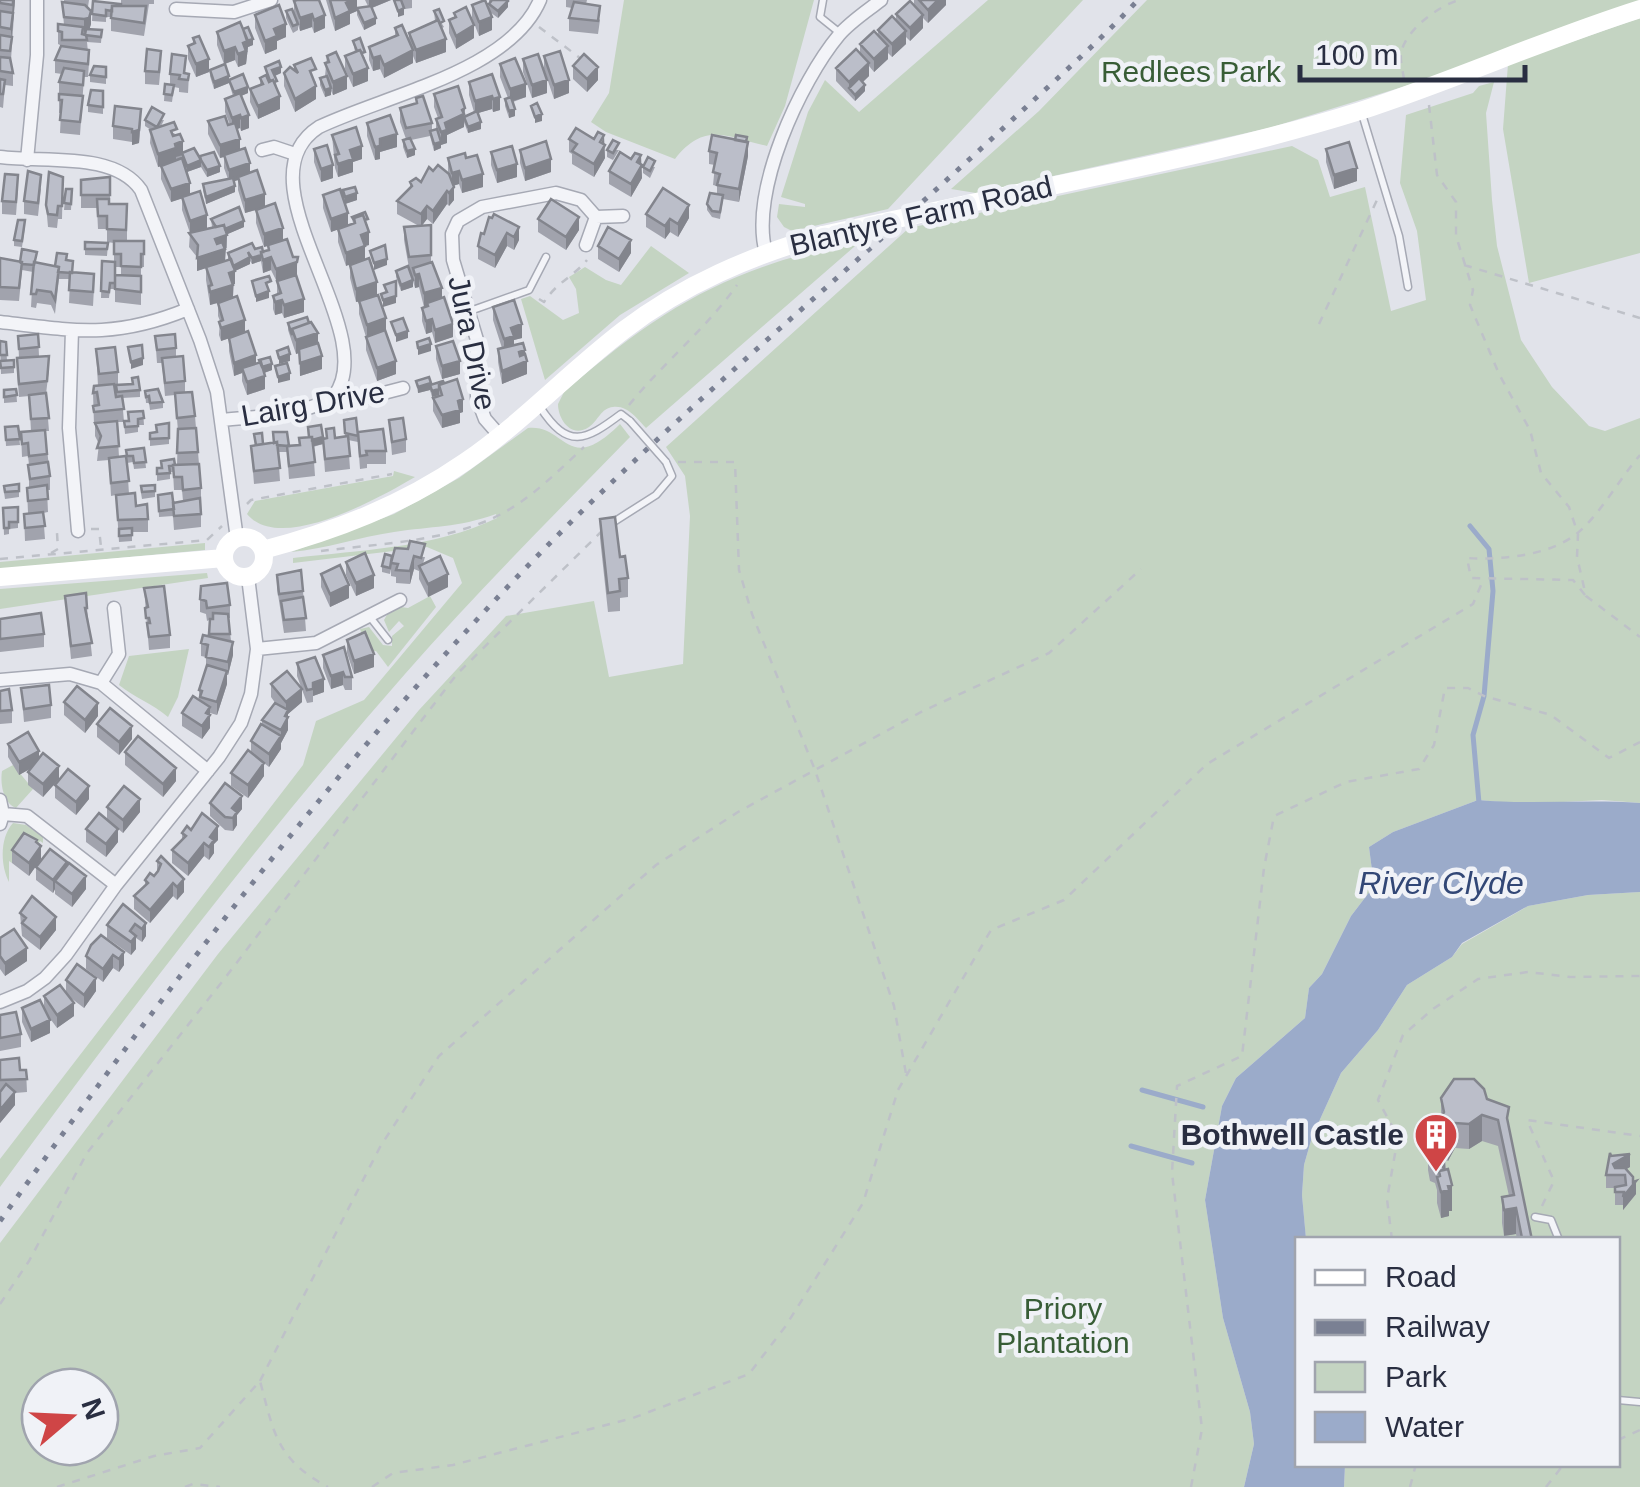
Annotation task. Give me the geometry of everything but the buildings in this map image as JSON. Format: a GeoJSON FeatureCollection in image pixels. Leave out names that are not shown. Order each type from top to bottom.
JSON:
{"type":"FeatureCollection","features":[{"type":"Feature","properties":{"kind":"main road","name":"Blantyre Farm Road"},"geometry":{"type":"LineString","coordinates":[[263,550],[336,529],[388,508],[447,475],[660,304],[746,260],[823,235],[1211,152],[1416,92],[1640,9]]}},
{"type":"Feature","properties":{"kind":"main road"},"geometry":{"type":"LineString","coordinates":[[237,539],[255,540],[263,550],[263,564],[248,577],[234,574],[224,558],[229,544],[237,539]]}},
{"type":"Feature","properties":{"kind":"main road"},"geometry":{"type":"LineString","coordinates":[[0,577],[224,558]]}},
{"type":"Feature","properties":{"kind":"street"},"geometry":{"type":"LineString","coordinates":[[26,160],[37,55],[38,0]]}},
{"type":"Feature","properties":{"kind":"street"},"geometry":{"type":"LineString","coordinates":[[176,10],[234,12],[270,0]]}},
{"type":"Feature","properties":{"kind":"street"},"geometry":{"type":"LineString","coordinates":[[334,396],[342,380],[341,342],[294,198],[294,154],[319,126],[500,50],[530,20],[540,0]]}},
{"type":"Feature","properties":{"kind":"street"},"geometry":{"type":"LineString","coordinates":[[766,253],[761,219],[794,107],[840,33],[881,0]]}},
{"type":"Feature","properties":{"kind":"street"},"geometry":{"type":"LineString","coordinates":[[262,150],[274,147],[294,154]]}},
{"type":"Feature","properties":{"kind":"street"},"geometry":{"type":"LineString","coordinates":[[0,157],[100,163],[114,166],[135,180],[208,364],[223,420],[237,539]]}},
{"type":"Feature","properties":{"kind":"street","name":"Jura Drive"},"geometry":{"type":"LineString","coordinates":[[500,436],[480,409],[477,340],[450,245],[458,221],[482,207],[556,193],[581,200],[596,218]]}},
{"type":"Feature","properties":{"kind":"street"},"geometry":{"type":"LineString","coordinates":[[586,245],[596,218],[623,216]]}},
{"type":"Feature","properties":{"kind":"street"},"geometry":{"type":"LineString","coordinates":[[0,322],[72,330],[136,327],[188,309]]}},
{"type":"Feature","properties":{"kind":"street"},"geometry":{"type":"LineString","coordinates":[[72,330],[69,428],[78,531]]}},
{"type":"Feature","properties":{"kind":"street","name":"Lairg Drive"},"geometry":{"type":"LineString","coordinates":[[223,420],[293,411],[324,403],[334,396],[353,401],[403,388]]}},
{"type":"Feature","properties":{"kind":"street"},"geometry":{"type":"LineString","coordinates":[[0,1002],[45,978],[66,955],[241,724],[251,694],[257,649],[248,577]]}},
{"type":"Feature","properties":{"kind":"street"},"geometry":{"type":"LineString","coordinates":[[257,649],[316,643],[400,600]]}},
{"type":"Feature","properties":{"kind":"street"},"geometry":{"type":"LineString","coordinates":[[101,683],[119,654],[114,608]]}},
{"type":"Feature","properties":{"kind":"street"},"geometry":{"type":"LineString","coordinates":[[0,680],[70,674],[101,683],[208,770]]}},
{"type":"Feature","properties":{"kind":"street"},"geometry":{"type":"LineString","coordinates":[[1,813],[27,816],[116,886]]}},
{"type":"Feature","properties":{"kind":"lane"},"geometry":{"type":"LineString","coordinates":[[823,0],[820,16],[840,33]]}},
{"type":"Feature","properties":{"kind":"lane"},"geometry":{"type":"LineString","coordinates":[[1360,110],[1399,236],[1408,287]]}},
{"type":"Feature","properties":{"kind":"lane"},"geometry":{"type":"LineString","coordinates":[[469,311],[529,290],[546,257]]}},
{"type":"Feature","properties":{"kind":"lane"},"geometry":{"type":"LineString","coordinates":[[539,404],[554,427],[568,436],[590,437],[622,414],[666,462],[672,476],[656,495],[604,528]]}},
{"type":"Feature","properties":{"kind":"lane"},"geometry":{"type":"LineString","coordinates":[[369,616],[388,640]]}},
{"type":"Feature","properties":{"kind":"lane"},"geometry":{"type":"LineString","coordinates":[[1536,1217],[1551,1220],[1558,1237]]}},
{"type":"Feature","properties":{"kind":"path"},"geometry":{"type":"LineString","coordinates":[[1459,0],[1436,12],[1406,42],[1401,54],[1416,92],[1438,175],[1456,202],[1456,236],[1473,290],[1470,305],[1498,374],[1530,430],[1541,474],[1569,507],[1578,534],[1577,557],[1586,596]]}},
{"type":"Feature","properties":{"kind":"path"},"geometry":{"type":"LineString","coordinates":[[530,20],[588,64]]}},
{"type":"Feature","properties":{"kind":"path"},"geometry":{"type":"LineString","coordinates":[[1320,324],[1383,185]]}},
{"type":"Feature","properties":{"kind":"path"},"geometry":{"type":"LineString","coordinates":[[529,290],[544,302],[556,283],[589,258],[592,251],[586,245]]}},
{"type":"Feature","properties":{"kind":"path"},"geometry":{"type":"LineString","coordinates":[[622,414],[672,356],[713,318],[736,286],[746,260]]}},
{"type":"Feature","properties":{"kind":"path"},"geometry":{"type":"LineString","coordinates":[[1464,265],[1640,318]]}},
{"type":"Feature","properties":{"kind":"path"},"geometry":{"type":"LineString","coordinates":[[323,551],[462,529],[493,518],[546,484],[590,437]]}},
{"type":"Feature","properties":{"kind":"path"},"geometry":{"type":"LineString","coordinates":[[1640,455],[1578,534],[1560,544],[1498,560],[1467,558],[1471,578],[1572,580],[1586,596],[1640,637]]}},
{"type":"Feature","properties":{"kind":"path"},"geometry":{"type":"LineString","coordinates":[[666,462],[735,462],[739,570],[752,614],[814,770],[894,1006],[906,1077]]}},
{"type":"Feature","properties":{"kind":"path"},"geometry":{"type":"LineString","coordinates":[[0,559],[207,540],[251,500],[392,474]]}},
{"type":"Feature","properties":{"kind":"path"},"geometry":{"type":"LineString","coordinates":[[51,554],[58,549],[57,532],[99,528],[101,550]]}},
{"type":"Feature","properties":{"kind":"path"},"geometry":{"type":"LineString","coordinates":[[0,1304],[29,1261],[87,1153],[226,978],[457,674],[604,528]]}},
{"type":"Feature","properties":{"kind":"path"},"geometry":{"type":"LineString","coordinates":[[57,1487],[154,1456],[200,1448],[260,1380],[380,1147],[439,1056],[656,865],[738,812],[923,711],[1049,653],[1141,569]]}},
{"type":"Feature","properties":{"kind":"path"},"geometry":{"type":"LineString","coordinates":[[372,1487],[393,1473],[453,1465],[633,1418],[749,1374],[784,1327],[863,1203],[898,1090],[991,930],[1064,900],[1207,764],[1473,604],[1484,578]]}},
{"type":"Feature","properties":{"kind":"path"},"geometry":{"type":"LineString","coordinates":[[1191,1487],[1202,1429],[1172,1173],[1177,1086],[1242,1056],[1264,868],[1274,816],[1346,782],[1419,769],[1434,745],[1445,688],[1468,688],[1551,714],[1609,758],[1640,742]]}},
{"type":"Feature","properties":{"kind":"path"},"geometry":{"type":"LineString","coordinates":[[1392,1237],[1387,1199],[1398,1137],[1378,1100],[1403,1035],[1432,1009],[1478,979],[1528,972],[1570,977],[1640,976]]}},
{"type":"Feature","properties":{"kind":"path"},"geometry":{"type":"LineString","coordinates":[[1536,1217],[1554,1182],[1527,1120],[1640,1136]]}},
{"type":"Feature","properties":{"kind":"path"},"geometry":{"type":"LineString","coordinates":[[260,1380],[276,1438],[300,1472],[328,1487]]}},
{"type":"Feature","properties":{"kind":"path"},"geometry":{"type":"LineString","coordinates":[[1546,1487],[1562,1467]]}},
{"type":"Feature","properties":{"kind":"path"},"geometry":{"type":"LineString","coordinates":[[185,1487],[220,1487]]}},
{"type":"Feature","properties":{"kind":"green space"},"geometry":{"type":"Polygon","coordinates":[[[624,0],[814,0],[785,106],[767,146],[728,136],[706,136],[686,147],[675,159],[606,132],[591,122],[609,93],[624,0]]]}},
{"type":"Feature","properties":{"kind":"green space"},"geometry":{"type":"Polygon","coordinates":[[[988,0],[1083,0],[888,209],[792,231],[784,227],[777,217],[779,204],[805,207],[781,197],[808,112],[825,80],[859,112],[988,0]]]}},
{"type":"Feature","properties":{"kind":"green space","name":"Redlees Park"},"geometry":{"type":"Polygon","coordinates":[[[1147,0],[1640,0],[1425,80],[1269,128],[976,193],[951,189],[1039,111],[1147,0]]]}},
{"type":"Feature","properties":{"kind":"green space"},"geometry":{"type":"Polygon","coordinates":[[[1640,18],[1640,253],[1529,283],[1503,129],[1508,64],[1640,18]]]}},
{"type":"Feature","properties":{"kind":"green space","name":"Priory Plantation"},"geometry":{"type":"Polygon","coordinates":[[[1494,82],[1486,113],[1492,200],[1497,246],[1521,340],[1552,387],[1589,426],[1605,431],[1640,418],[1640,803],[1602,800],[1522,804],[1478,800],[1393,832],[1369,847],[1374,886],[1351,916],[1322,974],[1309,988],[1305,1018],[1236,1078],[1222,1106],[1205,1200],[1223,1318],[1250,1412],[1254,1444],[1244,1487],[0,1487],[0,1243],[218,954],[419,710],[506,616],[594,601],[609,677],[683,664],[690,516],[685,476],[666,447],[909,228],[1292,146],[1318,160],[1330,197],[1365,187],[1391,311],[1426,300],[1417,231],[1400,183],[1406,115],[1473,93],[1479,86],[1494,82]]]}},
{"type":"Feature","properties":{"kind":"green space"},"geometry":{"type":"Polygon","coordinates":[[[862,240],[646,428],[632,413],[618,407],[605,410],[592,424],[577,431],[560,416],[558,404],[564,392],[668,313],[736,277],[862,240]]]}},
{"type":"Feature","properties":{"kind":"green space"},"geometry":{"type":"Polygon","coordinates":[[[651,246],[689,273],[620,315],[545,380],[521,299],[530,296],[563,320],[579,313],[576,289],[569,277],[585,267],[621,285],[651,246]]]}},
{"type":"Feature","properties":{"kind":"green space"},"geometry":{"type":"Polygon","coordinates":[[[620,424],[630,437],[460,613],[299,799],[197,926],[0,1187],[0,1159],[303,765],[316,721],[364,700],[462,583],[453,558],[427,547],[293,563],[293,558],[423,542],[497,518],[496,514],[291,552],[394,514],[459,478],[528,428],[551,433],[578,448],[602,439],[620,424]]]}},
{"type":"Feature","properties":{"kind":"green space"},"geometry":{"type":"Polygon","coordinates":[[[394,471],[415,477],[330,518],[282,528],[262,525],[247,514],[255,501],[393,476],[394,471]]]}},
{"type":"Feature","properties":{"kind":"green space"},"geometry":{"type":"Polygon","coordinates":[[[205,543],[205,550],[0,569],[0,562],[205,543]]]}},
{"type":"Feature","properties":{"kind":"green space"},"geometry":{"type":"Polygon","coordinates":[[[207,573],[208,578],[0,609],[0,589],[207,573]]]}},
{"type":"Feature","properties":{"kind":"green space"},"geometry":{"type":"Polygon","coordinates":[[[430,596],[436,607],[388,667],[376,651],[368,652],[360,629],[369,627],[383,645],[392,646],[392,636],[404,626],[399,621],[389,632],[384,620],[388,613],[430,596]]]}},
{"type":"Feature","properties":{"kind":"green space"},"geometry":{"type":"Polygon","coordinates":[[[189,649],[178,697],[168,717],[119,685],[129,656],[189,649]]]}},
{"type":"Feature","properties":{"kind":"green space"},"geometry":{"type":"Polygon","coordinates":[[[13,765],[33,789],[16,808],[5,797],[2,781],[2,771],[13,765]]]}},
{"type":"Feature","properties":{"kind":"green space"},"geometry":{"type":"Polygon","coordinates":[[[13,823],[26,825],[43,837],[43,843],[40,841],[34,850],[24,847],[12,863],[9,861],[9,882],[3,851],[13,823]]]}},
{"type":"Feature","properties":{"kind":"green space"},"geometry":{"type":"Polygon","coordinates":[[[1640,892],[1640,1487],[1344,1487],[1345,1467],[1620,1467],[1620,1237],[1306,1237],[1302,1195],[1304,1165],[1312,1137],[1341,1073],[1378,1030],[1407,985],[1452,957],[1462,944],[1528,906],[1588,895],[1640,892]]]}},
{"type":"Feature","properties":{"kind":"water","name":"River Clyde"},"geometry":{"type":"Polygon","coordinates":[[[1478,800],[1640,803],[1640,892],[1588,895],[1528,906],[1462,943],[1452,957],[1407,985],[1378,1030],[1341,1073],[1312,1137],[1304,1165],[1306,1237],[1295,1237],[1295,1467],[1345,1467],[1344,1487],[1244,1487],[1254,1444],[1250,1412],[1223,1318],[1205,1200],[1222,1106],[1236,1078],[1305,1018],[1309,988],[1322,974],[1351,916],[1374,886],[1369,847],[1393,832],[1478,800]]]}},
{"type":"Feature","properties":{"kind":"waterway"},"geometry":{"type":"LineString","coordinates":[[1470,526],[1489,549],[1493,591],[1484,696],[1473,735],[1479,803]]}},
{"type":"Feature","properties":{"kind":"waterway"},"geometry":{"type":"LineString","coordinates":[[1142,1090],[1203,1107]]}},
{"type":"Feature","properties":{"kind":"waterway"},"geometry":{"type":"LineString","coordinates":[[1131,1146],[1192,1163]]}},
{"type":"Feature","properties":{"kind":"railway"},"geometry":{"type":"LineString","coordinates":[[0,1221],[128,1045],[262,871],[476,621],[660,437],[998,133],[1138,0]]}},
{"type":"Feature","properties":{"kind":"place","name":"Bothwell Castle"},"geometry":{"type":"Point","coordinates":[1436,1173]}}]}
